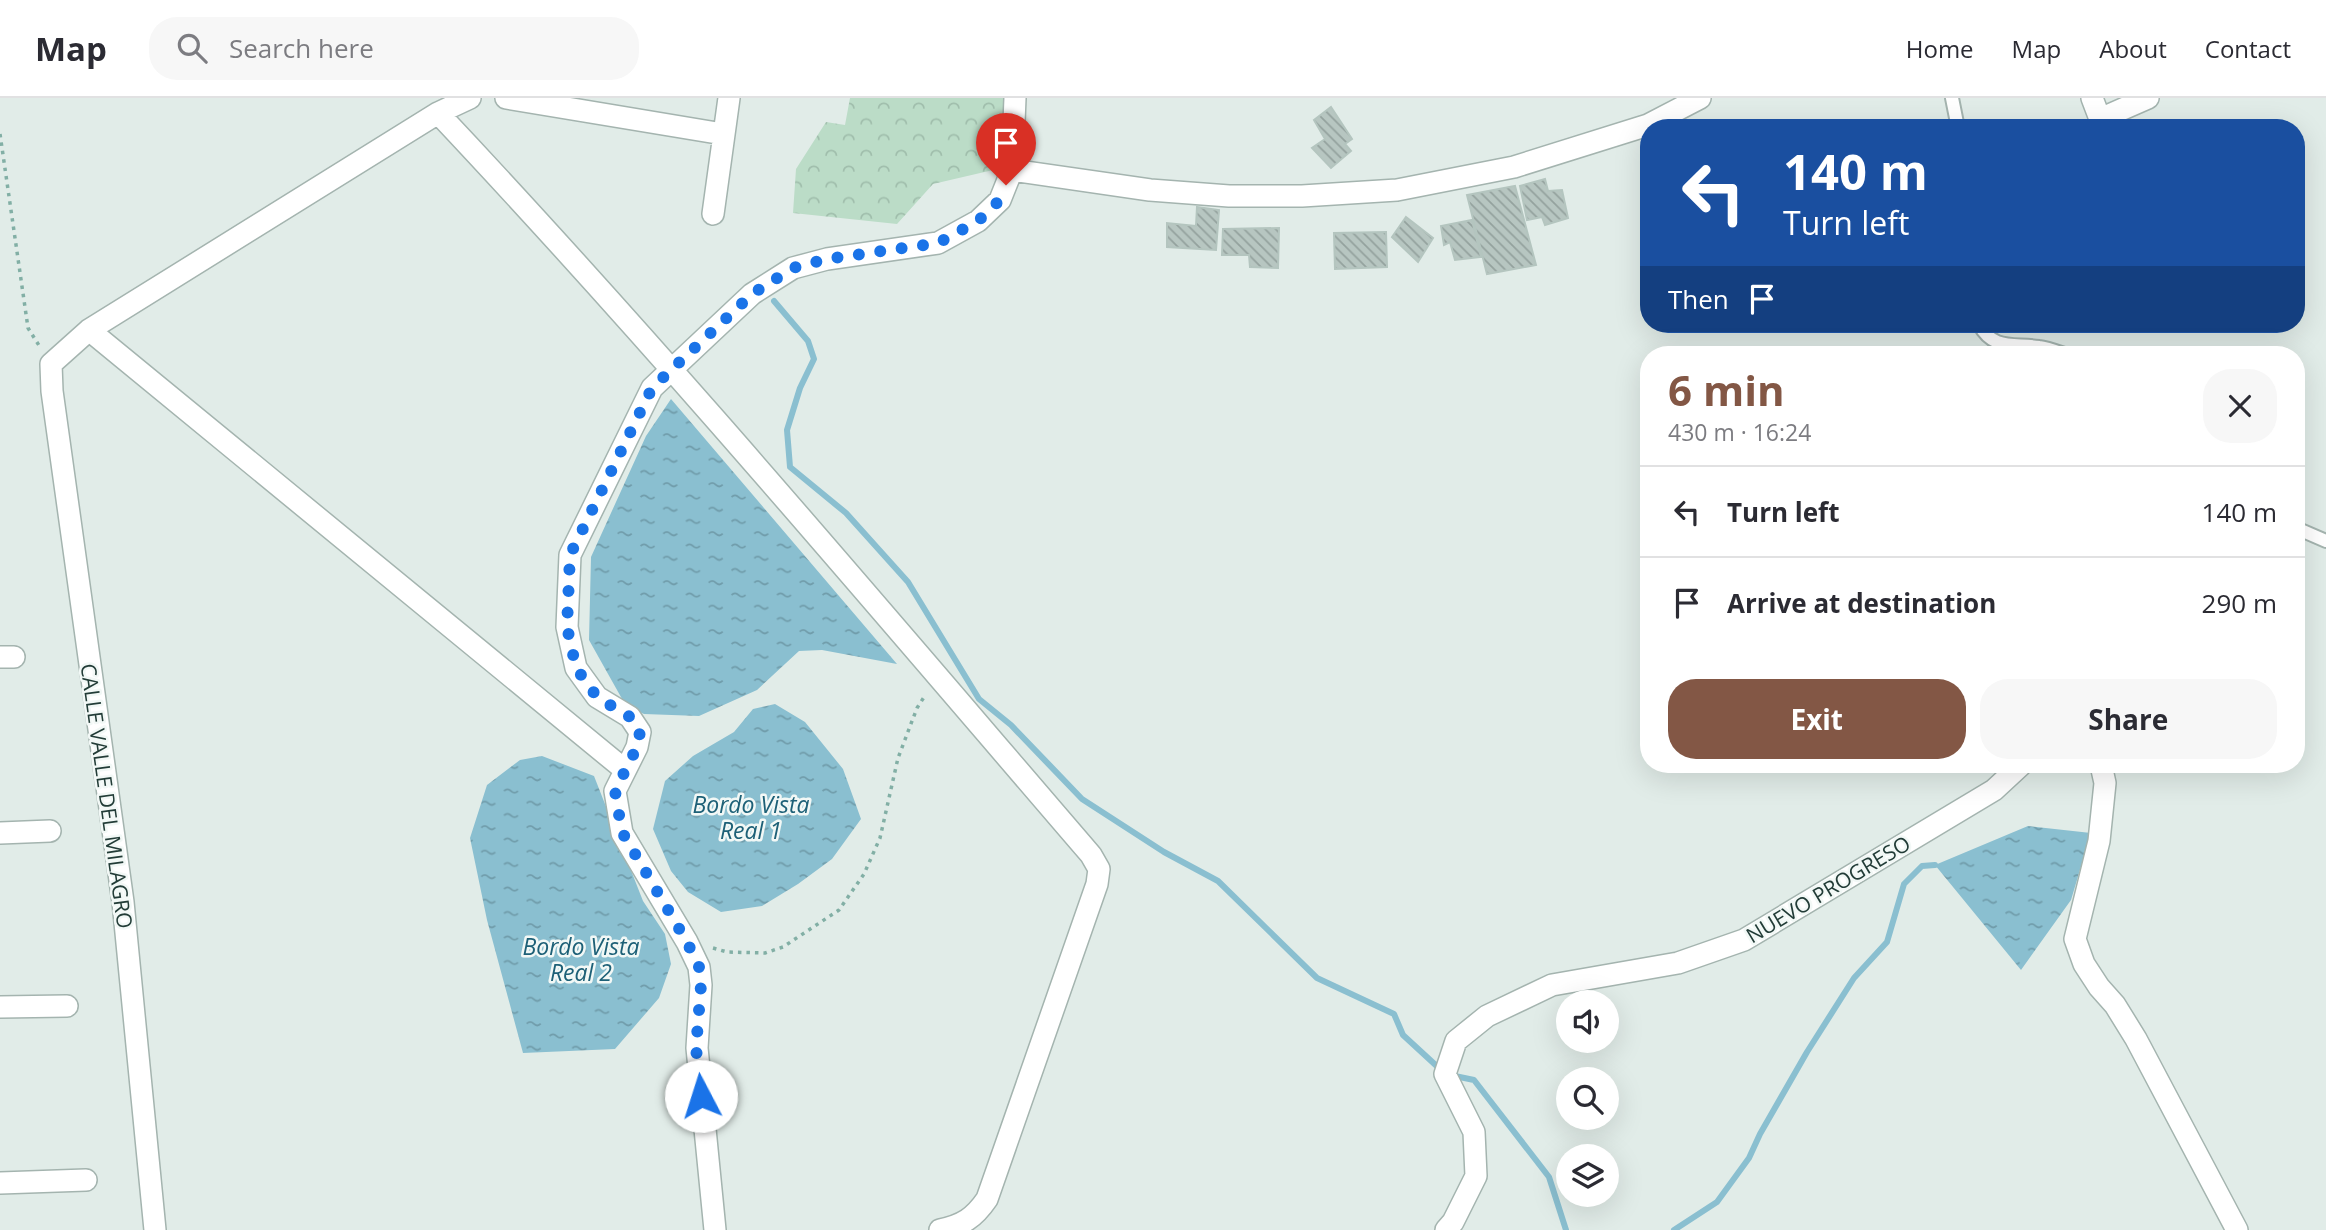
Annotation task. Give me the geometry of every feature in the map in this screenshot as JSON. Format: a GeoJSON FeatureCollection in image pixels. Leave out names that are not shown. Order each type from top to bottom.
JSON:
{"type":"FeatureCollection","features":[{"type":"Feature","properties":{"kind":"street"},"geometry":{"type":"LineString","coordinates":[[51,364],[89,330],[438,113],[470,98]]}},
{"type":"Feature","properties":{"kind":"street"},"geometry":{"type":"LineString","coordinates":[[506,98],[625,108],[723,134]]}},
{"type":"Feature","properties":{"kind":"street"},"geometry":{"type":"LineString","coordinates":[[713,214],[729,98]]}},
{"type":"Feature","properties":{"kind":"street"},"geometry":{"type":"LineString","coordinates":[[715,1230],[696,1048],[701,985],[699,967],[622,832],[615,791],[637,747],[640,732],[630,717],[597,697],[576,668],[567,627],[570,555],[652,388],[752,294],[793,268],[827,259],[938,243],[978,221],[1000,200],[1012,170],[1015,98]]}},
{"type":"Feature","properties":{"kind":"street"},"geometry":{"type":"LineString","coordinates":[[1660,119],[1700,98]]}},
{"type":"Feature","properties":{"kind":"street"},"geometry":{"type":"LineString","coordinates":[[2092,98],[2100,119],[2148,98]]}},
{"type":"Feature","properties":{"kind":"street"},"geometry":{"type":"LineString","coordinates":[[438,113],[559,242],[672,369],[1082,845],[1099,869],[1097,884],[988,1199],[974,1217],[940,1230]]}},
{"type":"Feature","properties":{"kind":"street"},"geometry":{"type":"LineString","coordinates":[[1012,170],[1150,190],[1229,195],[1302,196],[1396,190],[1514,167],[1640,128]]}},
{"type":"Feature","properties":{"kind":"street"},"geometry":{"type":"LineString","coordinates":[[89,330],[625,770]]}},
{"type":"Feature","properties":{"kind":"street","name":"CALLE VALLE DEL MILAGRO"},"geometry":{"type":"LineString","coordinates":[[51,364],[54,405],[123,902],[155,1230]]}},
{"type":"Feature","properties":{"kind":"street","name":"NUEVO PROGRESO"},"geometry":{"type":"LineString","coordinates":[[1446,1230],[1453,1222],[1476,1175],[1474,1132],[1445,1074],[1456,1041],[1488,1016],[1552,985],[1678,963],[1744,940],[1994,790],[2012,773]]}},
{"type":"Feature","properties":{"kind":"street"},"geometry":{"type":"LineString","coordinates":[[2103,773],[2105,783],[2099,841],[2076,939],[2084,964],[2115,1005],[2136,1040],[2237,1230]]}},
{"type":"Feature","properties":{"kind":"street"},"geometry":{"type":"LineString","coordinates":[[0,833],[50,831]]}},
{"type":"Feature","properties":{"kind":"street"},"geometry":{"type":"LineString","coordinates":[[0,1007],[67,1006]]}},
{"type":"Feature","properties":{"kind":"street"},"geometry":{"type":"LineString","coordinates":[[0,1183],[86,1180]]}},
{"type":"Feature","properties":{"kind":"lane"},"geometry":{"type":"LineString","coordinates":[[1952,98],[1956,119]]}},
{"type":"Feature","properties":{"kind":"lane"},"geometry":{"type":"LineString","coordinates":[[1984,333],[1998,343],[2028,346]]}},
{"type":"Feature","properties":{"kind":"lane"},"geometry":{"type":"LineString","coordinates":[[2305,532],[2326,541]]}},
{"type":"Feature","properties":{"kind":"path"},"geometry":{"type":"LineString","coordinates":[[0,134],[28,328],[51,364]]}},
{"type":"Feature","properties":{"kind":"path"},"geometry":{"type":"LineString","coordinates":[[687,942],[727,952],[765,953],[783,947],[839,910],[864,874],[880,838],[898,758],[917,708],[927,694]]}},
{"type":"Feature","properties":{"kind":"green space"},"geometry":{"type":"Polygon","coordinates":[[[850,98],[1004,98],[1006,167],[933,184],[897,224],[793,213],[796,169],[826,122],[845,125],[850,98]]]}},
{"type":"Feature","properties":{"kind":"water"},"geometry":{"type":"Polygon","coordinates":[[[671,399],[897,664],[822,650],[799,651],[757,690],[699,716],[644,714],[626,706],[589,640],[591,557],[646,436],[671,399]]]}},
{"type":"Feature","properties":{"kind":"water","name":"Bordo Vista Real 1"},"geometry":{"type":"Polygon","coordinates":[[[775,704],[805,722],[843,769],[861,819],[832,859],[798,884],[762,906],[721,912],[688,892],[671,871],[653,829],[665,781],[693,756],[734,732],[753,709],[775,704]]]}},
{"type":"Feature","properties":{"kind":"water","name":"Bordo Vista Real 2"},"geometry":{"type":"Polygon","coordinates":[[[542,756],[594,776],[643,901],[665,934],[671,964],[659,998],[615,1049],[523,1053],[487,920],[470,838],[487,785],[520,760],[542,756]]]}},
{"type":"Feature","properties":{"kind":"water"},"geometry":{"type":"Polygon","coordinates":[[[2028,826],[2091,833],[2071,900],[2021,970],[1935,865],[2028,826]]]}},
{"type":"Feature","properties":{"kind":"building"},"geometry":{"type":"Polygon","coordinates":[[[1331,107],[1352,139],[1345,144],[1351,151],[1331,168],[1312,148],[1325,139],[1314,120],[1331,107]]]}},
{"type":"Feature","properties":{"kind":"building"},"geometry":{"type":"Polygon","coordinates":[[[1545,179],[1548,191],[1562,190],[1568,218],[1545,225],[1542,217],[1527,220],[1520,186],[1545,179]]]}},
{"type":"Feature","properties":{"kind":"building"},"geometry":{"type":"Polygon","coordinates":[[[1515,186],[1536,265],[1487,274],[1467,195],[1515,186]]]}},
{"type":"Feature","properties":{"kind":"building"},"geometry":{"type":"Polygon","coordinates":[[[1197,207],[1219,210],[1216,250],[1167,247],[1167,223],[1196,226],[1197,207]]]}},
{"type":"Feature","properties":{"kind":"building"},"geometry":{"type":"Polygon","coordinates":[[[1406,217],[1433,238],[1418,262],[1392,237],[1406,217]]]}},
{"type":"Feature","properties":{"kind":"building"},"geometry":{"type":"Polygon","coordinates":[[[1472,220],[1481,257],[1455,260],[1450,242],[1444,245],[1441,226],[1472,220]]]}},
{"type":"Feature","properties":{"kind":"building"},"geometry":{"type":"Polygon","coordinates":[[[1279,228],[1278,268],[1250,267],[1249,255],[1222,255],[1223,229],[1279,228]]]}},
{"type":"Feature","properties":{"kind":"building"},"geometry":{"type":"Polygon","coordinates":[[[1386,232],[1387,267],[1335,269],[1334,233],[1386,232]]]}},
{"type":"Feature","properties":{"kind":"waterway"},"geometry":{"type":"LineString","coordinates":[[774,301],[808,341],[814,359],[800,388],[787,430],[790,467],[846,513],[908,582],[979,699],[1011,725],[1082,799],[1164,852],[1218,881],[1317,978],[1394,1014],[1403,1035],[1441,1070]]}},
{"type":"Feature","properties":{"kind":"waterway"},"geometry":{"type":"LineString","coordinates":[[1674,1230],[1717,1202],[1749,1158],[1807,1052],[1854,978],[1887,942],[1904,884],[1922,866],[1935,865]]}},
{"type":"Feature","properties":{"kind":"waterway"},"geometry":{"type":"LineString","coordinates":[[1450,1075],[1474,1080],[1549,1177],[1566,1230]]}},
{"type":"Feature","properties":{"kind":"route"},"geometry":{"type":"LineString","coordinates":[[701,1096],[696,1048],[701,985],[699,967],[622,832],[615,791],[637,747],[640,732],[630,717],[597,697],[576,668],[567,627],[570,555],[652,388],[752,294],[793,268],[827,259],[938,243],[978,221],[1000,200],[1006,185]]}}]}
